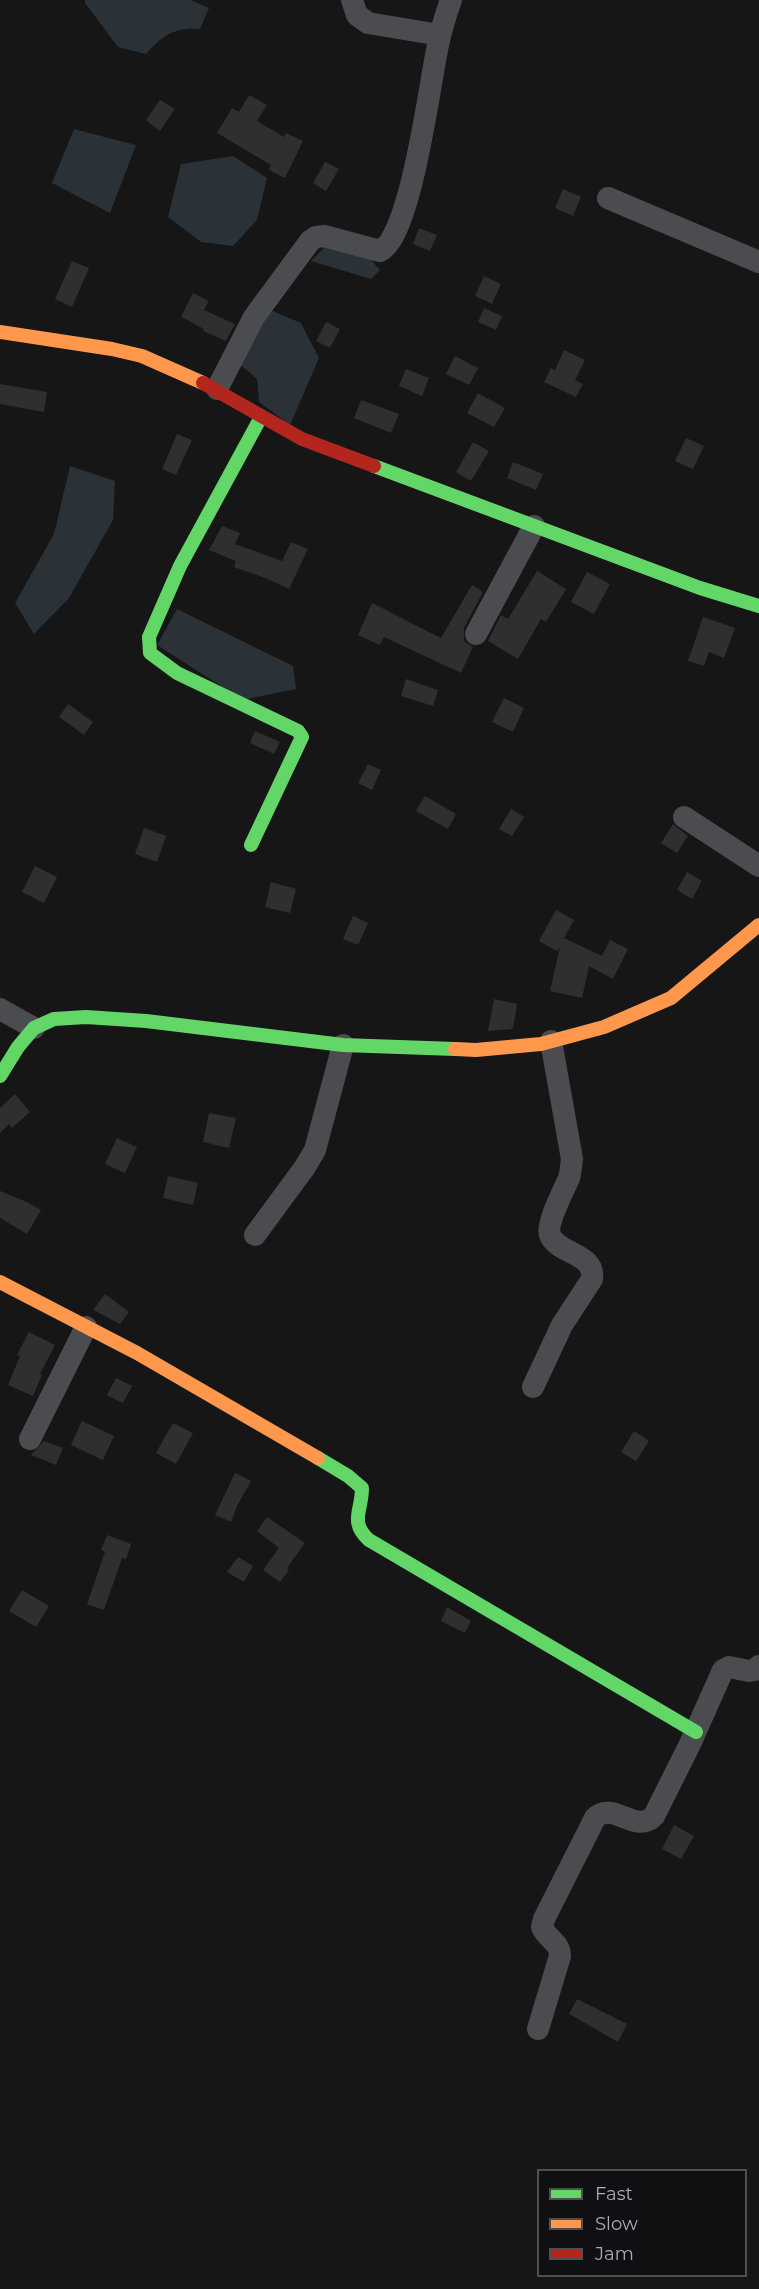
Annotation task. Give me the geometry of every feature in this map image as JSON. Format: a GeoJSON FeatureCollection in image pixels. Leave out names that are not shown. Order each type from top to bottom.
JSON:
{"type":"FeatureCollection","features":[{"type":"Feature","properties":{"kind":"street"},"geometry":{"type":"LineString","coordinates":[[352,0],[357,15],[368,23],[440,35]]}},
{"type":"Feature","properties":{"kind":"street"},"geometry":{"type":"LineString","coordinates":[[217,389],[254,317],[310,241],[324,236],[380,251],[387,248],[392,240],[403,213],[415,167],[440,35],[451,0]]}},
{"type":"Feature","properties":{"kind":"street"},"geometry":{"type":"LineString","coordinates":[[608,198],[759,262]]}},
{"type":"Feature","properties":{"kind":"street"},"geometry":{"type":"LineString","coordinates":[[0,332],[112,349],[142,356],[217,389],[261,417],[302,439],[700,588],[758,603]]}},
{"type":"Feature","properties":{"kind":"street"},"geometry":{"type":"LineString","coordinates":[[251,845],[302,737],[298,731],[177,673],[160,662],[150,653],[149,637],[180,566],[261,417]]}},
{"type":"Feature","properties":{"kind":"street"},"geometry":{"type":"LineString","coordinates":[[476,634],[534,525]]}},
{"type":"Feature","properties":{"kind":"street"},"geometry":{"type":"LineString","coordinates":[[684,817],[759,866]]}},
{"type":"Feature","properties":{"kind":"street"},"geometry":{"type":"LineString","coordinates":[[0,1076],[18,1047],[34,1028],[54,1019],[86,1017],[146,1021],[288,1037],[343,1046],[476,1050],[551,1041],[604,1027],[671,998],[759,925]]}},
{"type":"Feature","properties":{"kind":"street"},"geometry":{"type":"LineString","coordinates":[[0,1009],[34,1028]]}},
{"type":"Feature","properties":{"kind":"street"},"geometry":{"type":"LineString","coordinates":[[533,1388],[562,1325],[592,1279],[593,1271],[590,1264],[555,1241],[550,1234],[550,1225],[570,1175],[572,1160],[551,1041]]}},
{"type":"Feature","properties":{"kind":"street"},"geometry":{"type":"LineString","coordinates":[[255,1235],[315,1150],[343,1046]]}},
{"type":"Feature","properties":{"kind":"street"},"geometry":{"type":"LineString","coordinates":[[0,1282],[136,1353],[348,1476],[362,1488],[363,1496],[356,1522],[358,1532],[696,1732]]}},
{"type":"Feature","properties":{"kind":"street"},"geometry":{"type":"LineString","coordinates":[[30,1439],[86,1327]]}},
{"type":"Feature","properties":{"kind":"street"},"geometry":{"type":"LineString","coordinates":[[538,2029],[560,1956],[560,1949],[545,1934],[542,1927],[544,1918],[595,1818],[600,1813],[608,1812],[641,1823],[649,1821],[654,1816],[696,1732],[723,1670],[729,1667],[749,1671],[759,1666]]}},
{"type":"Feature","properties":{"kind":"shaded area"},"geometry":{"type":"Polygon","coordinates":[[[85,0],[191,0],[209,8],[200,29],[176,31],[164,37],[146,54],[118,47],[85,0]]]}},
{"type":"Feature","properties":{"kind":"shaded area"},"geometry":{"type":"Polygon","coordinates":[[[74,129],[136,145],[110,213],[52,183],[74,129]]]}},
{"type":"Feature","properties":{"kind":"shaded area"},"geometry":{"type":"Polygon","coordinates":[[[233,156],[267,178],[257,220],[233,246],[201,242],[168,217],[181,164],[233,156]]]}},
{"type":"Feature","properties":{"kind":"shaded area"},"geometry":{"type":"Polygon","coordinates":[[[332,240],[356,243],[380,270],[371,279],[311,261],[332,240]]]}},
{"type":"Feature","properties":{"kind":"shaded area"},"geometry":{"type":"Polygon","coordinates":[[[263,307],[301,323],[319,358],[290,425],[259,402],[257,379],[237,362],[263,307]]]}},
{"type":"Feature","properties":{"kind":"shaded area"},"geometry":{"type":"Polygon","coordinates":[[[70,466],[115,481],[113,520],[69,598],[34,634],[15,603],[54,534],[70,466]]]}},
{"type":"Feature","properties":{"kind":"shaded area"},"geometry":{"type":"Polygon","coordinates":[[[177,609],[293,666],[296,689],[243,700],[157,645],[177,609]]]}},
{"type":"Feature","properties":{"kind":"building"},"geometry":{"type":"Polygon","coordinates":[[[249,95],[267,105],[257,121],[284,137],[286,133],[303,141],[285,178],[269,170],[271,165],[217,133],[232,108],[239,112],[249,95]]]}},
{"type":"Feature","properties":{"kind":"building"},"geometry":{"type":"Polygon","coordinates":[[[160,100],[175,109],[160,131],[146,120],[160,100]]]}},
{"type":"Feature","properties":{"kind":"building"},"geometry":{"type":"Polygon","coordinates":[[[325,162],[339,169],[326,191],[313,183],[325,162]]]}},
{"type":"Feature","properties":{"kind":"building"},"geometry":{"type":"Polygon","coordinates":[[[563,189],[581,197],[573,216],[555,208],[563,189]]]}},
{"type":"Feature","properties":{"kind":"building"},"geometry":{"type":"Polygon","coordinates":[[[419,228],[437,235],[430,251],[413,244],[419,228]]]}},
{"type":"Feature","properties":{"kind":"building"},"geometry":{"type":"Polygon","coordinates":[[[72,261],[89,268],[72,307],[55,299],[72,261]]]}},
{"type":"Feature","properties":{"kind":"building"},"geometry":{"type":"Polygon","coordinates":[[[484,276],[501,284],[492,304],[475,296],[484,276]]]}},
{"type":"Feature","properties":{"kind":"building"},"geometry":{"type":"Polygon","coordinates":[[[193,293],[209,301],[204,310],[235,324],[226,341],[203,331],[204,329],[181,317],[193,293]]]}},
{"type":"Feature","properties":{"kind":"building"},"geometry":{"type":"Polygon","coordinates":[[[484,308],[502,316],[496,330],[478,322],[484,308]]]}},
{"type":"Feature","properties":{"kind":"building"},"geometry":{"type":"Polygon","coordinates":[[[326,322],[340,329],[330,348],[316,341],[326,322]]]}},
{"type":"Feature","properties":{"kind":"building"},"geometry":{"type":"Polygon","coordinates":[[[564,350],[585,360],[575,380],[583,384],[576,397],[544,382],[551,368],[555,370],[564,350]]]}},
{"type":"Feature","properties":{"kind":"building"},"geometry":{"type":"Polygon","coordinates":[[[455,356],[478,368],[469,385],[446,374],[455,356]]]}},
{"type":"Feature","properties":{"kind":"building"},"geometry":{"type":"Polygon","coordinates":[[[406,369],[429,378],[422,396],[399,386],[406,369]]]}},
{"type":"Feature","properties":{"kind":"building"},"geometry":{"type":"Polygon","coordinates":[[[0,384],[47,392],[44,412],[0,404],[0,384]]]}},
{"type":"Feature","properties":{"kind":"building"},"geometry":{"type":"Polygon","coordinates":[[[478,393],[505,408],[494,427],[467,413],[478,393]]]}},
{"type":"Feature","properties":{"kind":"building"},"geometry":{"type":"Polygon","coordinates":[[[361,400],[399,414],[391,433],[354,418],[361,400]]]}},
{"type":"Feature","properties":{"kind":"building"},"geometry":{"type":"Polygon","coordinates":[[[177,434],[192,440],[176,475],[162,469],[177,434]]]}},
{"type":"Feature","properties":{"kind":"building"},"geometry":{"type":"Polygon","coordinates":[[[686,438],[704,446],[693,469],[675,461],[686,438]]]}},
{"type":"Feature","properties":{"kind":"building"},"geometry":{"type":"Polygon","coordinates":[[[473,442],[489,451],[471,481],[456,472],[473,442]]]}},
{"type":"Feature","properties":{"kind":"building"},"geometry":{"type":"Polygon","coordinates":[[[513,462],[543,474],[536,490],[507,478],[513,462]]]}},
{"type":"Feature","properties":{"kind":"building"},"geometry":{"type":"Polygon","coordinates":[[[222,526],[240,533],[235,544],[282,561],[291,542],[308,549],[289,589],[234,567],[236,561],[209,550],[222,526]]]}},
{"type":"Feature","properties":{"kind":"building"},"geometry":{"type":"Polygon","coordinates":[[[537,571],[566,589],[546,622],[541,619],[518,659],[488,641],[501,615],[508,619],[537,571]]]}},
{"type":"Feature","properties":{"kind":"building"},"geometry":{"type":"Polygon","coordinates":[[[587,572],[610,584],[594,614],[571,602],[587,572]]]}},
{"type":"Feature","properties":{"kind":"building"},"geometry":{"type":"Polygon","coordinates":[[[472,585],[483,592],[464,628],[464,641],[473,647],[461,673],[384,637],[380,645],[358,635],[372,603],[441,638],[472,585]]]}},
{"type":"Feature","properties":{"kind":"building"},"geometry":{"type":"Polygon","coordinates":[[[703,617],[735,628],[724,658],[709,652],[704,666],[688,661],[703,617]]]}},
{"type":"Feature","properties":{"kind":"building"},"geometry":{"type":"Polygon","coordinates":[[[406,679],[438,690],[433,706],[401,696],[406,679]]]}},
{"type":"Feature","properties":{"kind":"building"},"geometry":{"type":"Polygon","coordinates":[[[504,698],[524,708],[513,732],[492,722],[504,698]]]}},
{"type":"Feature","properties":{"kind":"building"},"geometry":{"type":"Polygon","coordinates":[[[68,704],[93,722],[84,735],[59,717],[68,704]]]}},
{"type":"Feature","properties":{"kind":"building"},"geometry":{"type":"Polygon","coordinates":[[[255,731],[280,742],[274,754],[250,743],[255,731]]]}},
{"type":"Feature","properties":{"kind":"building"},"geometry":{"type":"Polygon","coordinates":[[[368,764],[381,770],[372,790],[358,783],[368,764]]]}},
{"type":"Feature","properties":{"kind":"building"},"geometry":{"type":"Polygon","coordinates":[[[425,796],[456,814],[448,829],[416,811],[425,796]]]}},
{"type":"Feature","properties":{"kind":"building"},"geometry":{"type":"Polygon","coordinates":[[[511,809],[524,817],[512,836],[499,829],[511,809]]]}},
{"type":"Feature","properties":{"kind":"building"},"geometry":{"type":"Polygon","coordinates":[[[673,824],[688,836],[677,853],[661,843],[673,824]]]}},
{"type":"Feature","properties":{"kind":"building"},"geometry":{"type":"Polygon","coordinates":[[[144,828],[166,836],[157,862],[135,854],[144,828]]]}},
{"type":"Feature","properties":{"kind":"building"},"geometry":{"type":"Polygon","coordinates":[[[35,866],[57,877],[44,903],[22,892],[35,866]]]}},
{"type":"Feature","properties":{"kind":"building"},"geometry":{"type":"Polygon","coordinates":[[[687,872],[702,881],[692,899],[677,890],[687,872]]]}},
{"type":"Feature","properties":{"kind":"building"},"geometry":{"type":"Polygon","coordinates":[[[271,882],[296,889],[290,913],[265,907],[271,882]]]}},
{"type":"Feature","properties":{"kind":"building"},"geometry":{"type":"Polygon","coordinates":[[[556,910],[574,920],[564,938],[602,956],[610,940],[628,949],[613,979],[589,966],[582,998],[550,991],[560,947],[557,951],[539,941],[556,910]]]}},
{"type":"Feature","properties":{"kind":"building"},"geometry":{"type":"Polygon","coordinates":[[[353,916],[368,923],[358,945],[343,939],[353,916]]]}},
{"type":"Feature","properties":{"kind":"building"},"geometry":{"type":"Polygon","coordinates":[[[494,999],[517,1004],[513,1029],[488,1031],[494,999]]]}},
{"type":"Feature","properties":{"kind":"building"},"geometry":{"type":"Polygon","coordinates":[[[15,1094],[30,1112],[12,1128],[9,1124],[0,1133],[0,1108],[15,1094]]]}},
{"type":"Feature","properties":{"kind":"building"},"geometry":{"type":"Polygon","coordinates":[[[209,1113],[236,1118],[229,1148],[203,1142],[209,1113]]]}},
{"type":"Feature","properties":{"kind":"building"},"geometry":{"type":"Polygon","coordinates":[[[117,1138],[137,1147],[125,1173],[105,1164],[117,1138]]]}},
{"type":"Feature","properties":{"kind":"building"},"geometry":{"type":"Polygon","coordinates":[[[168,1176],[198,1183],[193,1205],[163,1198],[168,1176]]]}},
{"type":"Feature","properties":{"kind":"building"},"geometry":{"type":"Polygon","coordinates":[[[0,1191],[41,1210],[27,1234],[0,1218],[0,1191]]]}},
{"type":"Feature","properties":{"kind":"building"},"geometry":{"type":"Polygon","coordinates":[[[105,1294],[129,1312],[120,1324],[93,1310],[105,1294]]]}},
{"type":"Feature","properties":{"kind":"building"},"geometry":{"type":"Polygon","coordinates":[[[29,1332],[55,1345],[40,1374],[42,1375],[33,1396],[8,1385],[20,1356],[17,1355],[29,1332]]]}},
{"type":"Feature","properties":{"kind":"building"},"geometry":{"type":"Polygon","coordinates":[[[116,1378],[132,1386],[123,1403],[107,1395],[116,1378]]]}},
{"type":"Feature","properties":{"kind":"building"},"geometry":{"type":"Polygon","coordinates":[[[82,1421],[114,1436],[103,1460],[71,1445],[82,1421]]]}},
{"type":"Feature","properties":{"kind":"building"},"geometry":{"type":"Polygon","coordinates":[[[173,1423],[193,1433],[176,1464],[156,1453],[173,1423]]]}},
{"type":"Feature","properties":{"kind":"building"},"geometry":{"type":"Polygon","coordinates":[[[634,1431],[649,1441],[636,1461],[621,1452],[634,1431]]]}},
{"type":"Feature","properties":{"kind":"building"},"geometry":{"type":"Polygon","coordinates":[[[44,1441],[63,1448],[56,1465],[31,1455],[44,1441]]]}},
{"type":"Feature","properties":{"kind":"building"},"geometry":{"type":"Polygon","coordinates":[[[235,1473],[251,1481],[231,1522],[215,1515],[235,1473]]]}},
{"type":"Feature","properties":{"kind":"building"},"geometry":{"type":"Polygon","coordinates":[[[267,1517],[305,1543],[280,1582],[263,1570],[279,1548],[257,1531],[267,1517]]]}},
{"type":"Feature","properties":{"kind":"building"},"geometry":{"type":"Polygon","coordinates":[[[107,1535],[131,1544],[126,1559],[122,1558],[104,1610],[87,1604],[105,1552],[101,1550],[107,1535]]]}},
{"type":"Feature","properties":{"kind":"building"},"geometry":{"type":"Polygon","coordinates":[[[238,1557],[253,1566],[244,1582],[227,1572],[238,1557]]]}},
{"type":"Feature","properties":{"kind":"building"},"geometry":{"type":"Polygon","coordinates":[[[22,1590],[49,1606],[36,1627],[9,1611],[22,1590]]]}},
{"type":"Feature","properties":{"kind":"building"},"geometry":{"type":"Polygon","coordinates":[[[447,1607],[471,1621],[465,1633],[441,1621],[447,1607]]]}},
{"type":"Feature","properties":{"kind":"building"},"geometry":{"type":"Polygon","coordinates":[[[674,1825],[694,1836],[681,1859],[662,1849],[674,1825]]]}},
{"type":"Feature","properties":{"kind":"building"},"geometry":{"type":"Polygon","coordinates":[[[577,1999],[627,2024],[618,2042],[569,2014],[577,1999]]]}},
{"type":"Feature","properties":{"kind":"traffic: fast"},"geometry":{"type":"LineString","coordinates":[[251,845],[302,737],[298,731],[177,673],[150,653],[149,637],[180,566],[261,417]]}},
{"type":"Feature","properties":{"kind":"traffic: fast"},"geometry":{"type":"LineString","coordinates":[[374,466],[700,588],[759,606]]}},
{"type":"Feature","properties":{"kind":"traffic: fast"},"geometry":{"type":"LineString","coordinates":[[0,1076],[18,1047],[34,1028],[54,1019],[86,1017],[146,1021],[343,1045],[455,1049]]}},
{"type":"Feature","properties":{"kind":"traffic: fast"},"geometry":{"type":"LineString","coordinates":[[318,1458],[348,1476],[362,1488],[358,1522],[359,1528],[369,1540],[696,1732]]}},
{"type":"Feature","properties":{"kind":"traffic: slow"},"geometry":{"type":"LineString","coordinates":[[0,332],[112,349],[142,356],[203,383]]}},
{"type":"Feature","properties":{"kind":"traffic: slow"},"geometry":{"type":"LineString","coordinates":[[455,1049],[476,1050],[541,1044],[604,1027],[671,998],[759,925]]}},
{"type":"Feature","properties":{"kind":"traffic: slow"},"geometry":{"type":"LineString","coordinates":[[0,1282],[137,1353],[318,1458]]}},
{"type":"Feature","properties":{"kind":"traffic: jam"},"geometry":{"type":"LineString","coordinates":[[203,383],[302,439],[374,466]]}}]}
